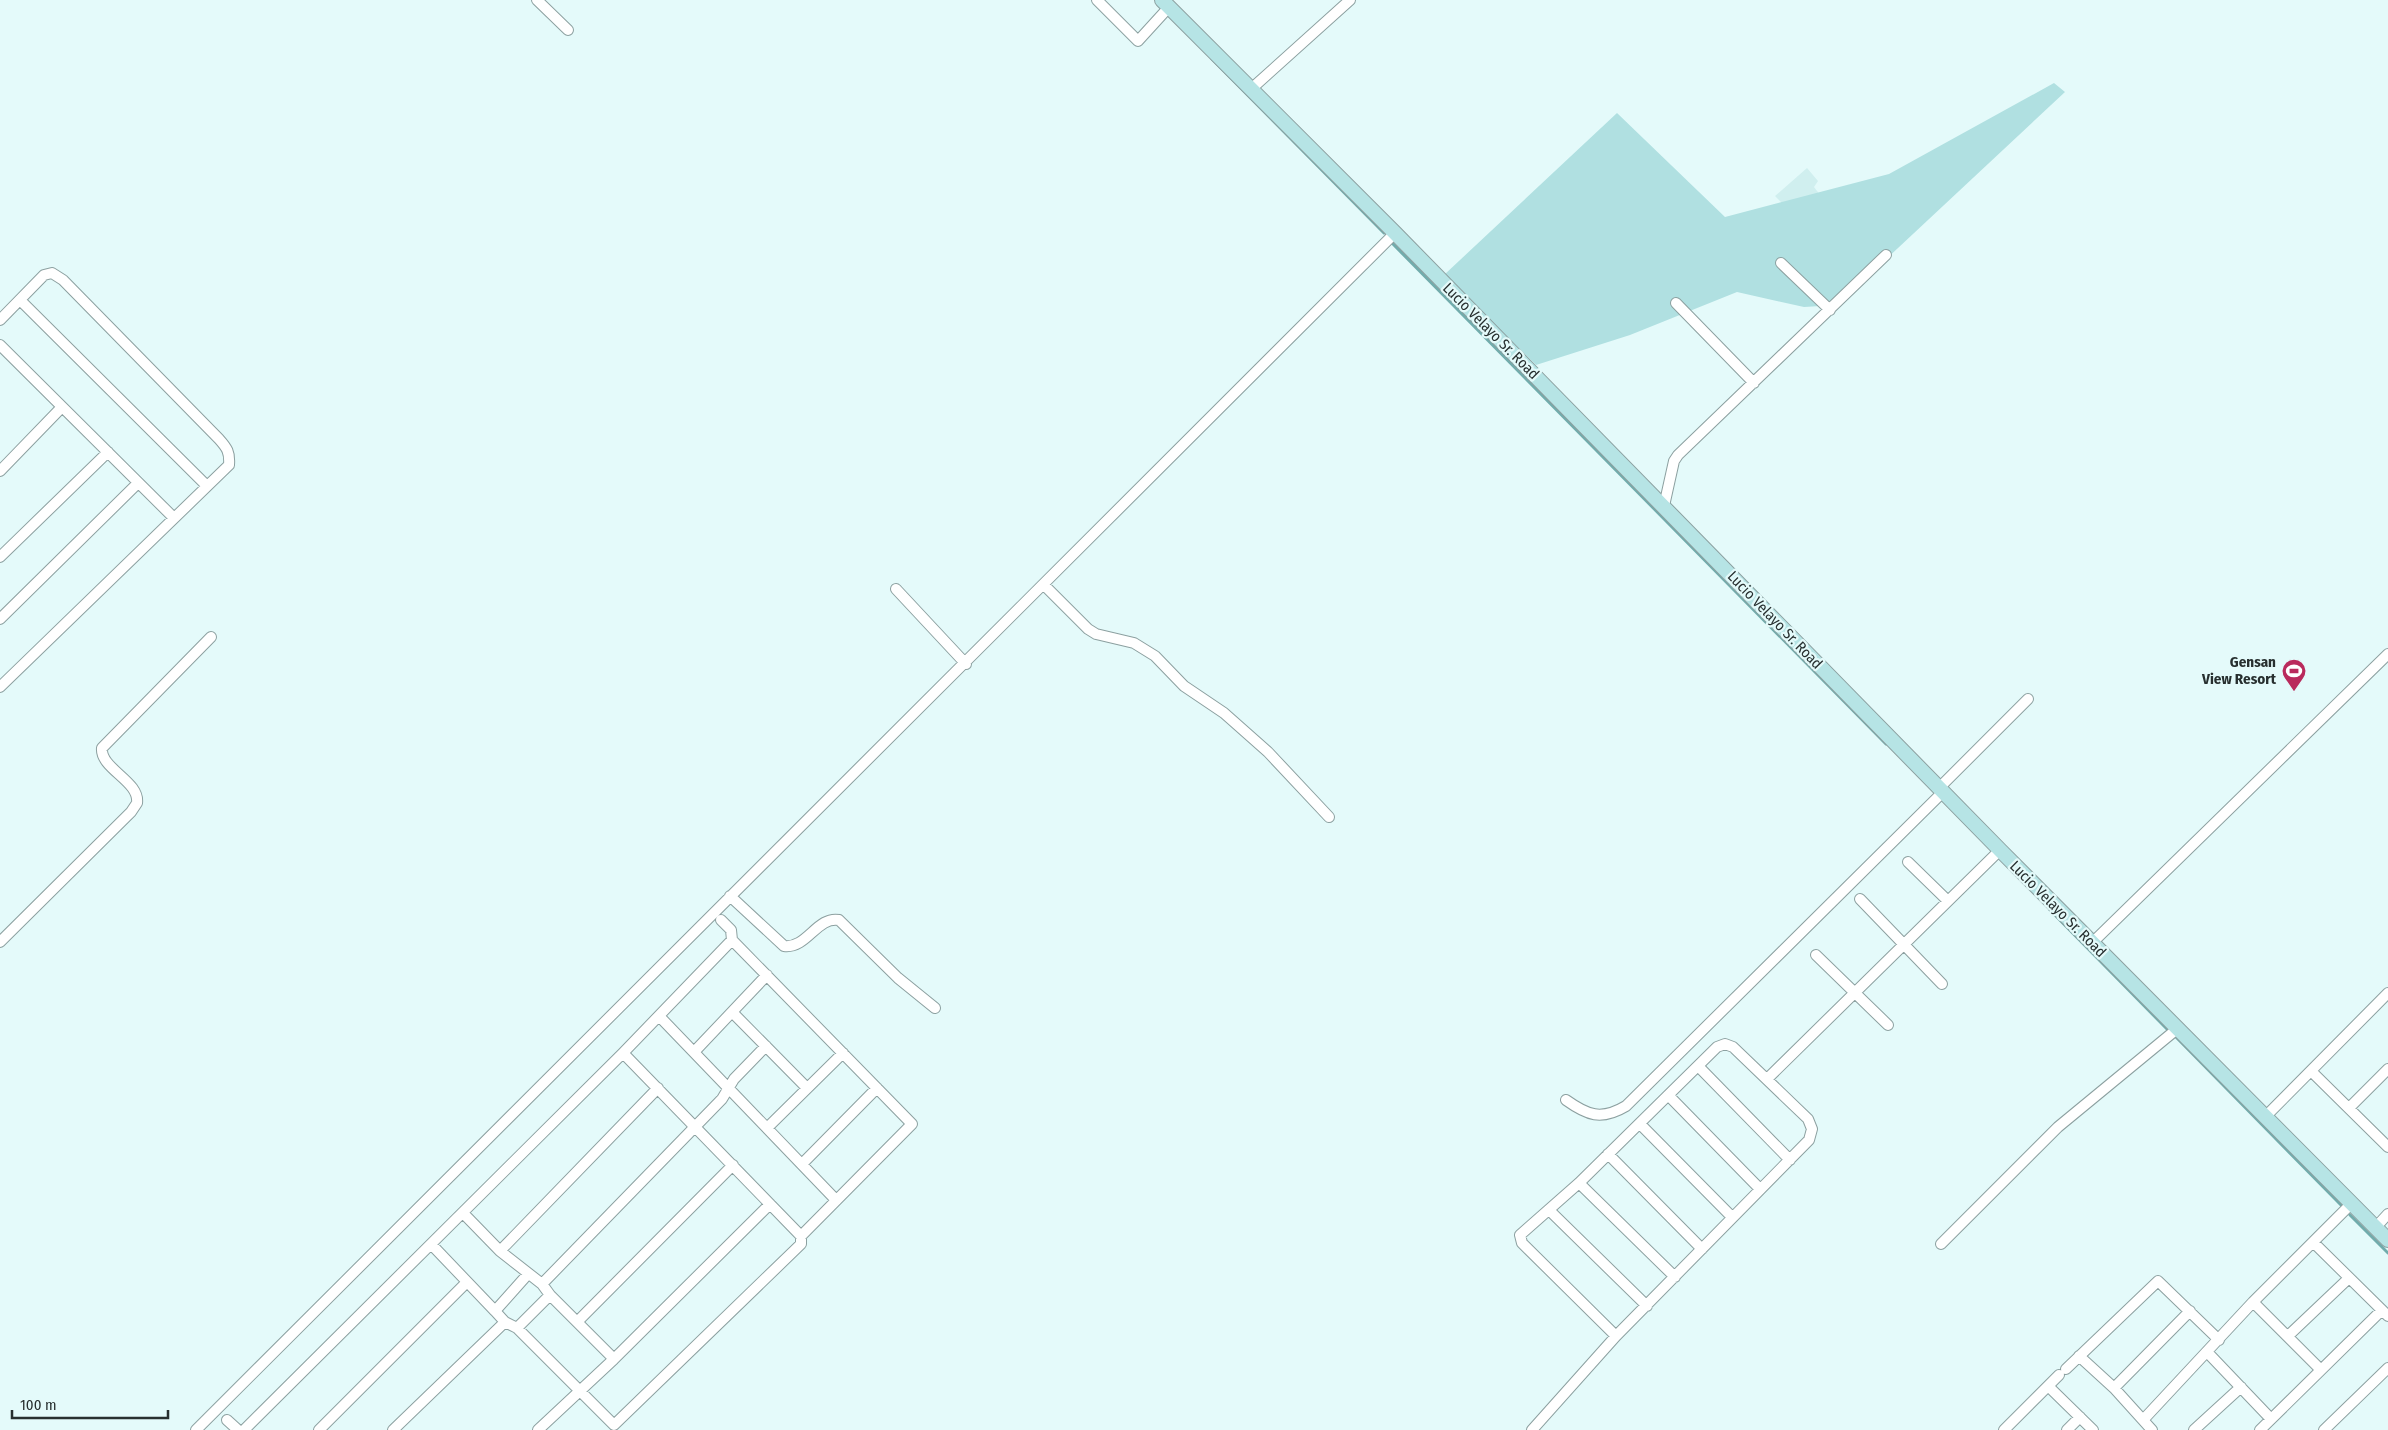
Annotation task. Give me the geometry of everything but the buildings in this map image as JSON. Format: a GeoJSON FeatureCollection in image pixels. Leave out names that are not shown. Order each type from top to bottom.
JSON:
{"type":"FeatureCollection","features":[{"type":"Feature","properties":{"kind":"main road","name":"Lucio Velayo Sr. Road"},"geometry":{"type":"LineString","coordinates":[[1166,4],[1664,506],[1998,852],[2092,943],[2388,1240]]}},
{"type":"Feature","properties":{"kind":"street"},"geometry":{"type":"LineString","coordinates":[[537,0],[568,30]]}},
{"type":"Feature","properties":{"kind":"street"},"geometry":{"type":"LineString","coordinates":[[1097,0],[1138,41],[1166,4]]}},
{"type":"Feature","properties":{"kind":"street"},"geometry":{"type":"LineString","coordinates":[[1250,90],[1350,0]]}},
{"type":"Feature","properties":{"kind":"street"},"geometry":{"type":"LineString","coordinates":[[196,1430],[730,896],[1045,586],[1395,234]]}},
{"type":"Feature","properties":{"kind":"street"},"geometry":{"type":"LineString","coordinates":[[1664,506],[1674,462],[1678,455],[1886,255]]}},
{"type":"Feature","properties":{"kind":"street"},"geometry":{"type":"LineString","coordinates":[[1781,263],[1830,310]]}},
{"type":"Feature","properties":{"kind":"street"},"geometry":{"type":"LineString","coordinates":[[0,320],[49,272],[63,280],[228,449],[229,465],[0,687]]}},
{"type":"Feature","properties":{"kind":"street"},"geometry":{"type":"LineString","coordinates":[[20,300],[207,486]]}},
{"type":"Feature","properties":{"kind":"street"},"geometry":{"type":"LineString","coordinates":[[1676,303],[1754,383]]}},
{"type":"Feature","properties":{"kind":"street"},"geometry":{"type":"LineString","coordinates":[[0,345],[174,518]]}},
{"type":"Feature","properties":{"kind":"street"},"geometry":{"type":"LineString","coordinates":[[0,471],[62,407]]}},
{"type":"Feature","properties":{"kind":"street"},"geometry":{"type":"LineString","coordinates":[[0,557],[108,452]]}},
{"type":"Feature","properties":{"kind":"street"},"geometry":{"type":"LineString","coordinates":[[0,619],[138,483]]}},
{"type":"Feature","properties":{"kind":"street"},"geometry":{"type":"LineString","coordinates":[[1045,586],[1088,629],[1096,634],[1134,643],[1154,656],[1184,686],[1224,713],[1268,752],[1329,817]]}},
{"type":"Feature","properties":{"kind":"street"},"geometry":{"type":"LineString","coordinates":[[896,589],[966,664]]}},
{"type":"Feature","properties":{"kind":"street"},"geometry":{"type":"LineString","coordinates":[[0,942],[131,812],[137,803],[135,791],[103,757],[102,748],[211,637]]}},
{"type":"Feature","properties":{"kind":"street"},"geometry":{"type":"LineString","coordinates":[[2092,943],[2388,654]]}},
{"type":"Feature","properties":{"kind":"street"},"geometry":{"type":"LineString","coordinates":[[1566,1100],[1591,1114],[1616,1111],[1626,1106],[1940,793],[2028,699]]}},
{"type":"Feature","properties":{"kind":"street"},"geometry":{"type":"LineString","coordinates":[[1767,1079],[1998,852]]}},
{"type":"Feature","properties":{"kind":"street"},"geometry":{"type":"LineString","coordinates":[[1908,862],[1948,901]]}},
{"type":"Feature","properties":{"kind":"street"},"geometry":{"type":"LineString","coordinates":[[730,896],[784,946],[792,947],[800,944],[825,922],[839,920],[898,978],[935,1008]]}},
{"type":"Feature","properties":{"kind":"street"},"geometry":{"type":"LineString","coordinates":[[1860,898],[1942,984]]}},
{"type":"Feature","properties":{"kind":"street"},"geometry":{"type":"LineString","coordinates":[[721,920],[731,930],[732,940],[912,1124],[801,1236]]}},
{"type":"Feature","properties":{"kind":"street"},"geometry":{"type":"LineString","coordinates":[[244,1430],[623,1053],[732,940]]}},
{"type":"Feature","properties":{"kind":"street"},"geometry":{"type":"LineString","coordinates":[[1816,955],[1888,1025]]}},
{"type":"Feature","properties":{"kind":"street"},"geometry":{"type":"LineString","coordinates":[[694,1052],[767,975]]}},
{"type":"Feature","properties":{"kind":"street"},"geometry":{"type":"LineString","coordinates":[[2265,1117],[2388,994]]}},
{"type":"Feature","properties":{"kind":"street"},"geometry":{"type":"LineString","coordinates":[[732,1012],[807,1088]]}},
{"type":"Feature","properties":{"kind":"street"},"geometry":{"type":"LineString","coordinates":[[659,1016],[836,1200]]}},
{"type":"Feature","properties":{"kind":"street"},"geometry":{"type":"LineString","coordinates":[[1941,1244],[2058,1127],[2177,1029]]}},
{"type":"Feature","properties":{"kind":"street"},"geometry":{"type":"LineString","coordinates":[[1532,1430],[1616,1336],[1808,1140],[1811,1134],[1811,1124],[1733,1047],[1725,1044],[1717,1047],[1579,1183],[1522,1233],[1522,1243],[1616,1336]]}},
{"type":"Feature","properties":{"kind":"street"},"geometry":{"type":"LineString","coordinates":[[542,1284],[695,1127],[729,1089],[734,1079],[766,1046]]}},
{"type":"Feature","properties":{"kind":"street"},"geometry":{"type":"LineString","coordinates":[[431,1244],[505,1322],[517,1328],[579,1390],[612,1428],[801,1244],[801,1236],[623,1053]]}},
{"type":"Feature","properties":{"kind":"street"},"geometry":{"type":"LineString","coordinates":[[767,1128],[843,1053]]}},
{"type":"Feature","properties":{"kind":"street"},"geometry":{"type":"LineString","coordinates":[[1698,1066],[1790,1160]]}},
{"type":"Feature","properties":{"kind":"street"},"geometry":{"type":"LineString","coordinates":[[2349,1108],[2388,1069]]}},
{"type":"Feature","properties":{"kind":"street"},"geometry":{"type":"LineString","coordinates":[[2311,1070],[2387,1143]]}},
{"type":"Feature","properties":{"kind":"street"},"geometry":{"type":"LineString","coordinates":[[500,1251],[658,1088]]}},
{"type":"Feature","properties":{"kind":"street"},"geometry":{"type":"LineString","coordinates":[[802,1164],[877,1088]]}},
{"type":"Feature","properties":{"kind":"street"},"geometry":{"type":"LineString","coordinates":[[1669,1096],[1760,1189]]}},
{"type":"Feature","properties":{"kind":"street"},"geometry":{"type":"LineString","coordinates":[[1640,1124],[1732,1217]]}},
{"type":"Feature","properties":{"kind":"street"},"geometry":{"type":"LineString","coordinates":[[1608,1154],[1702,1249]]}},
{"type":"Feature","properties":{"kind":"street"},"geometry":{"type":"LineString","coordinates":[[577,1322],[733,1165]]}},
{"type":"Feature","properties":{"kind":"street"},"geometry":{"type":"LineString","coordinates":[[1579,1183],[1675,1277]]}},
{"type":"Feature","properties":{"kind":"street"},"geometry":{"type":"LineString","coordinates":[[2143,1420],[2208,1353],[2253,1302],[2352,1203]]}},
{"type":"Feature","properties":{"kind":"street"},"geometry":{"type":"LineString","coordinates":[[538,1430],[614,1359],[770,1204]]}},
{"type":"Feature","properties":{"kind":"street"},"geometry":{"type":"LineString","coordinates":[[1549,1210],[1647,1306]]}},
{"type":"Feature","properties":{"kind":"street"},"geometry":{"type":"LineString","coordinates":[[463,1213],[500,1251],[542,1284],[550,1295],[614,1359]]}},
{"type":"Feature","properties":{"kind":"street"},"geometry":{"type":"LineString","coordinates":[[2376,1227],[2388,1214]]}},
{"type":"Feature","properties":{"kind":"street"},"geometry":{"type":"LineString","coordinates":[[2260,1430],[2320,1369],[2385,1313],[2314,1243]]}},
{"type":"Feature","properties":{"kind":"street"},"geometry":{"type":"LineString","coordinates":[[495,1311],[528,1274]]}},
{"type":"Feature","properties":{"kind":"street"},"geometry":{"type":"LineString","coordinates":[[2288,1336],[2349,1278]]}},
{"type":"Feature","properties":{"kind":"street"},"geometry":{"type":"LineString","coordinates":[[2004,1430],[2158,1281],[2219,1340]]}},
{"type":"Feature","properties":{"kind":"street"},"geometry":{"type":"LineString","coordinates":[[319,1430],[467,1282]]}},
{"type":"Feature","properties":{"kind":"street"},"geometry":{"type":"LineString","coordinates":[[517,1328],[550,1295]]}},
{"type":"Feature","properties":{"kind":"street"},"geometry":{"type":"LineString","coordinates":[[2253,1302],[2320,1369]]}},
{"type":"Feature","properties":{"kind":"street"},"geometry":{"type":"LineString","coordinates":[[2114,1388],[2190,1311]]}},
{"type":"Feature","properties":{"kind":"street"},"geometry":{"type":"LineString","coordinates":[[393,1430],[505,1322]]}},
{"type":"Feature","properties":{"kind":"street"},"geometry":{"type":"LineString","coordinates":[[2208,1353],[2271,1419]]}},
{"type":"Feature","properties":{"kind":"street"},"geometry":{"type":"LineString","coordinates":[[2079,1356],[2114,1388],[2152,1430]]}},
{"type":"Feature","properties":{"kind":"street"},"geometry":{"type":"LineString","coordinates":[[2324,1430],[2388,1368]]}},
{"type":"Feature","properties":{"kind":"street"},"geometry":{"type":"LineString","coordinates":[[2048,1386],[2094,1430]]}},
{"type":"Feature","properties":{"kind":"street"},"geometry":{"type":"LineString","coordinates":[[2194,1430],[2241,1387]]}},
{"type":"Feature","properties":{"kind":"street"},"geometry":{"type":"LineString","coordinates":[[2067,1430],[2080,1416]]}},
{"type":"Feature","properties":{"kind":"street"},"geometry":{"type":"LineString","coordinates":[[227,1420],[238,1430]]}},
{"type":"Feature","properties":{"kind":"shaded area"},"geometry":{"type":"Polygon","coordinates":[[[2054,83],[2065,92],[1837,305],[1804,307],[1737,292],[1630,335],[1536,365],[1444,275],[1617,113],[1725,217],[1889,174],[2054,83]]]}},
{"type":"Feature","properties":{"kind":"shaded area"},"geometry":{"type":"Polygon","coordinates":[[[1807,168],[1818,181],[1814,187],[1824,200],[1788,209],[1775,196],[1807,168]]]}},
{"type":"Feature","properties":{"kind":"waterway"},"geometry":{"type":"LineString","coordinates":[[1212,59],[1384,233]]}},
{"type":"Feature","properties":{"kind":"waterway"},"geometry":{"type":"LineString","coordinates":[[1393,244],[1886,744]]}},
{"type":"Feature","properties":{"kind":"waterway"},"geometry":{"type":"LineString","coordinates":[[2050,910],[2167,1029]]}},
{"type":"Feature","properties":{"kind":"waterway"},"geometry":{"type":"LineString","coordinates":[[2176,1037],[2342,1206]]}},
{"type":"Feature","properties":{"kind":"waterway"},"geometry":{"type":"LineString","coordinates":[[2350,1215],[2388,1253]]}},
{"type":"Feature","properties":{"kind":"place","name":"Gensan View Resort"},"geometry":{"type":"Point","coordinates":[2294,692]}}]}
